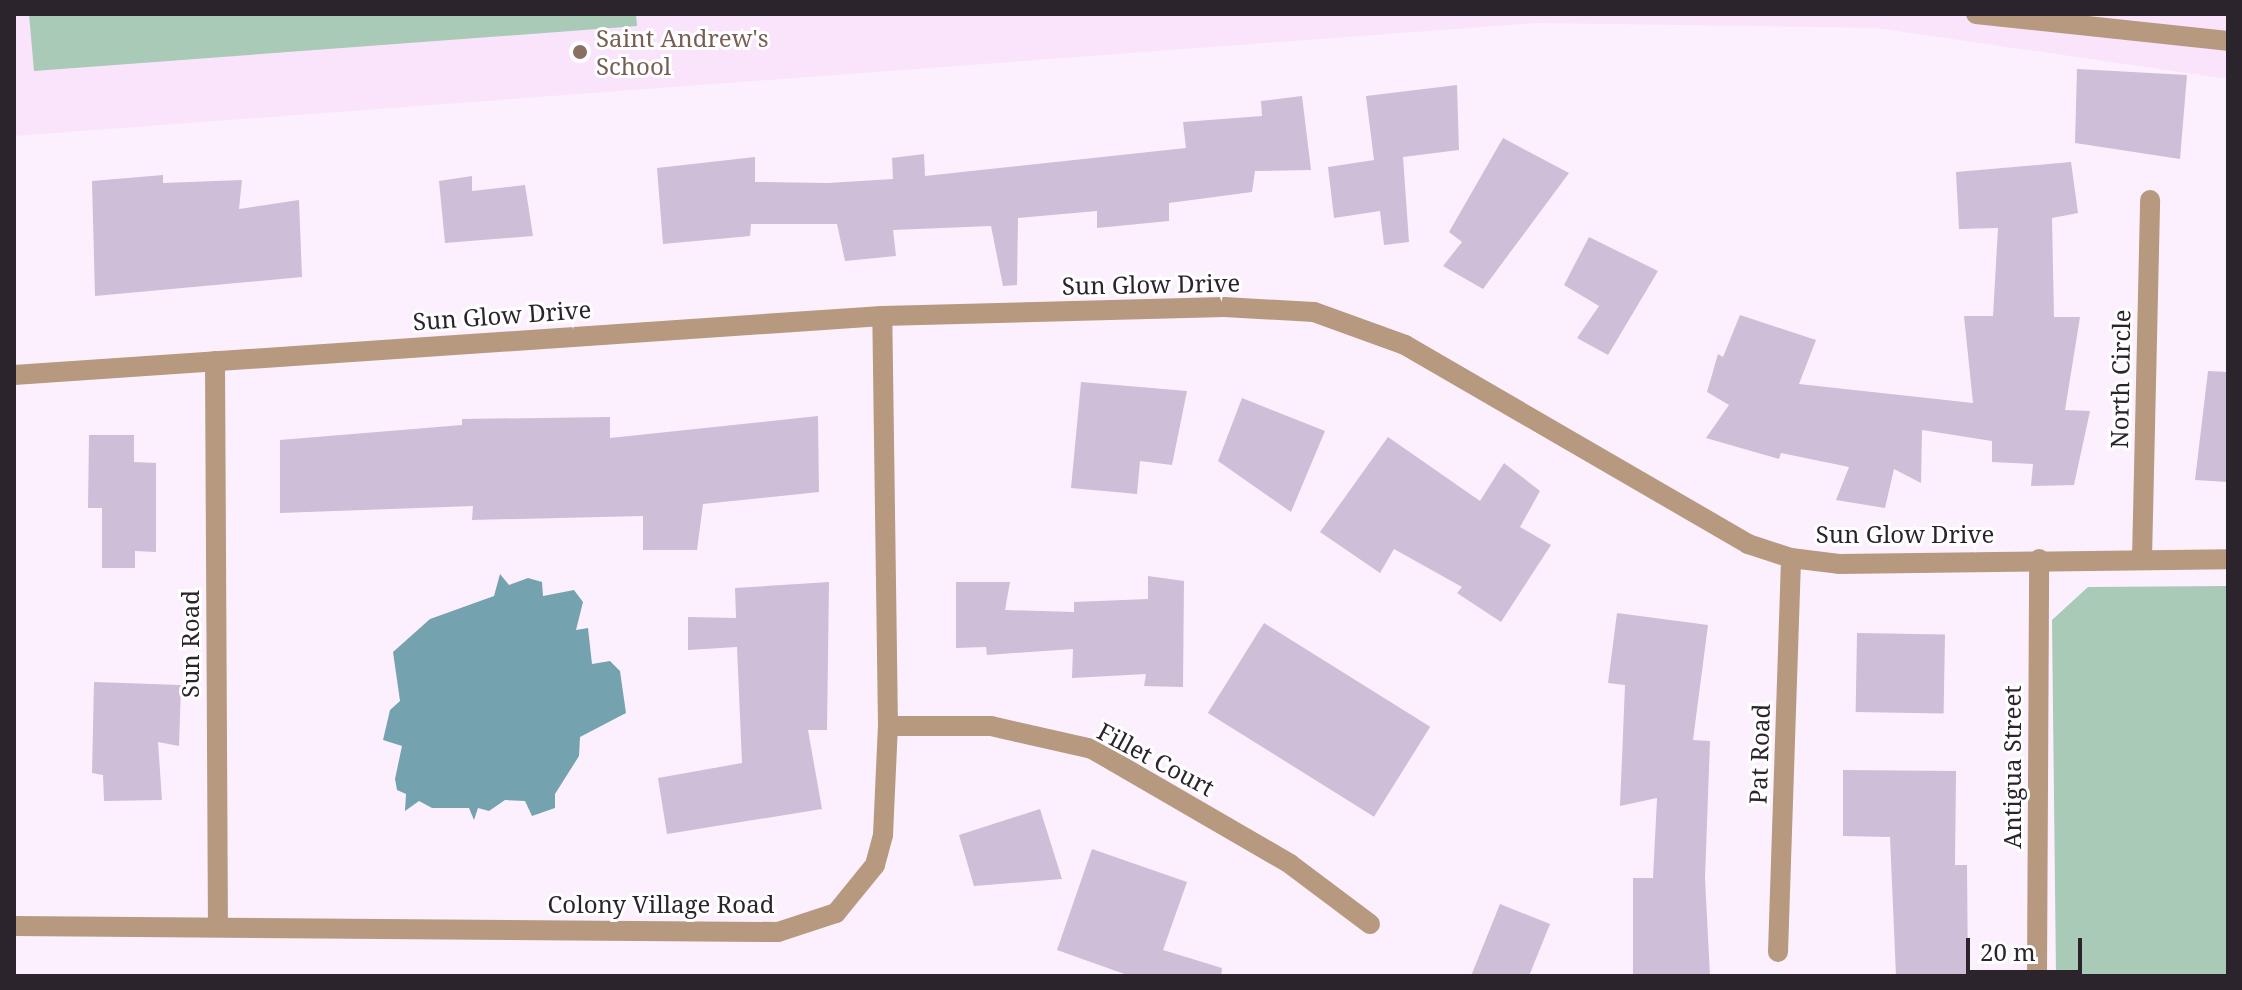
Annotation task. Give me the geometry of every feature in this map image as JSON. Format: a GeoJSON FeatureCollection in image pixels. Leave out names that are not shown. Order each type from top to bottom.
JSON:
{"type":"FeatureCollection","features":[{"type":"Feature","properties":{"kind":"street"},"geometry":{"type":"LineString","coordinates":[[1976,14],[2228,41]]}},
{"type":"Feature","properties":{"kind":"street","name":"North Circle"},"geometry":{"type":"LineString","coordinates":[[2142,559],[2150,200]]}},
{"type":"Feature","properties":{"kind":"street","name":"Sun Glow Drive"},"geometry":{"type":"LineString","coordinates":[[14,375],[882,316],[1224,307],[1314,312],[1405,345],[1748,544],[1791,558],[1839,564],[2039,559],[2228,559]]}},
{"type":"Feature","properties":{"kind":"street","name":"Colony Village Road"},"geometry":{"type":"LineString","coordinates":[[14,926],[778,932],[808,927],[859,892],[875,865],[883,835],[888,726],[882,316]]}},
{"type":"Feature","properties":{"kind":"street","name":"Sun Road"},"geometry":{"type":"LineString","coordinates":[[215,361],[218,927]]}},
{"type":"Feature","properties":{"kind":"street","name":"Pat Road"},"geometry":{"type":"LineString","coordinates":[[1778,952],[1791,558]]}},
{"type":"Feature","properties":{"kind":"street","name":"Antigua Street"},"geometry":{"type":"LineString","coordinates":[[2037,976],[2039,559]]}},
{"type":"Feature","properties":{"kind":"street","name":"Fillet Court"},"geometry":{"type":"LineString","coordinates":[[888,726],[991,726],[1092,749],[1290,864],[1370,924]]}},
{"type":"Feature","properties":{"kind":"shaded area","name":"Saint Andrew's School"},"geometry":{"type":"Polygon","coordinates":[[[14,14],[2228,14],[2228,79],[1876,28],[1536,23],[14,136],[14,14]]]}},
{"type":"Feature","properties":{"kind":"green space"},"geometry":{"type":"Polygon","coordinates":[[[29,14],[636,14],[637,26],[34,71],[29,14]]]}},
{"type":"Feature","properties":{"kind":"green space"},"geometry":{"type":"Polygon","coordinates":[[[2228,586],[2228,976],[2056,976],[2052,620],[2088,587],[2228,586]]]}},
{"type":"Feature","properties":{"kind":"water"},"geometry":{"type":"Polygon","coordinates":[[[500,574],[509,585],[528,578],[542,582],[543,596],[574,590],[583,602],[576,630],[588,628],[592,664],[610,661],[620,671],[626,713],[580,737],[579,756],[555,794],[555,808],[532,816],[525,801],[505,800],[489,811],[478,808],[474,820],[469,808],[432,808],[419,801],[405,811],[406,794],[397,790],[395,779],[402,746],[383,740],[390,710],[400,701],[393,652],[430,619],[494,596],[500,574]]]}},
{"type":"Feature","properties":{"kind":"building"},"geometry":{"type":"Polygon","coordinates":[[[2077,69],[2187,75],[2180,159],[2075,143],[2077,69]]]}},
{"type":"Feature","properties":{"kind":"building"},"geometry":{"type":"Polygon","coordinates":[[[1457,85],[1459,150],[1403,157],[1409,242],[1384,245],[1380,211],[1334,218],[1328,167],[1374,160],[1366,96],[1457,85]]]}},
{"type":"Feature","properties":{"kind":"building"},"geometry":{"type":"Polygon","coordinates":[[[1302,96],[1311,170],[1255,171],[1252,192],[1169,203],[1169,221],[1097,228],[1097,211],[1018,218],[1017,285],[1003,286],[991,226],[893,230],[896,256],[845,261],[837,224],[751,224],[750,236],[663,244],[657,168],[755,157],[755,182],[828,183],[893,179],[892,158],[924,154],[925,176],[1186,148],[1183,122],[1262,116],[1261,101],[1302,96]]]}},
{"type":"Feature","properties":{"kind":"building"},"geometry":{"type":"Polygon","coordinates":[[[1503,138],[1569,173],[1483,289],[1443,266],[1462,242],[1449,232],[1503,138]]]}},
{"type":"Feature","properties":{"kind":"building"},"geometry":{"type":"Polygon","coordinates":[[[2071,162],[2078,213],[2052,218],[2054,317],[2080,317],[2065,410],[2090,411],[2074,485],[2031,486],[2033,464],[1992,462],[1992,441],[1922,430],[1921,483],[1894,469],[1885,508],[1836,500],[1849,467],[1781,453],[1779,459],[1706,438],[1729,405],[1707,392],[1718,354],[1723,357],[1740,315],[1816,340],[1799,384],[1973,403],[1964,316],[1993,316],[1998,228],[1959,229],[1956,172],[2071,162]]]}},
{"type":"Feature","properties":{"kind":"building"},"geometry":{"type":"Polygon","coordinates":[[[163,175],[163,183],[242,180],[239,209],[299,200],[302,277],[95,296],[92,181],[163,175]]]}},
{"type":"Feature","properties":{"kind":"building"},"geometry":{"type":"Polygon","coordinates":[[[472,176],[472,191],[525,185],[533,236],[445,243],[439,181],[472,176]]]}},
{"type":"Feature","properties":{"kind":"building"},"geometry":{"type":"Polygon","coordinates":[[[1589,237],[1658,271],[1608,355],[1577,338],[1599,306],[1564,285],[1589,237]]]}},
{"type":"Feature","properties":{"kind":"building"},"geometry":{"type":"Polygon","coordinates":[[[2208,371],[2228,372],[2228,482],[2195,480],[2208,371]]]}},
{"type":"Feature","properties":{"kind":"building"},"geometry":{"type":"Polygon","coordinates":[[[1081,382],[1187,391],[1172,465],[1140,461],[1137,494],[1071,488],[1081,382]]]}},
{"type":"Feature","properties":{"kind":"building"},"geometry":{"type":"Polygon","coordinates":[[[1242,398],[1325,431],[1291,512],[1218,461],[1242,398]]]}},
{"type":"Feature","properties":{"kind":"building"},"geometry":{"type":"Polygon","coordinates":[[[818,416],[819,492],[703,504],[697,550],[643,550],[643,516],[472,520],[473,506],[280,513],[280,440],[462,425],[462,419],[610,417],[610,438],[818,416]]]}},
{"type":"Feature","properties":{"kind":"building"},"geometry":{"type":"Polygon","coordinates":[[[89,435],[134,435],[134,462],[156,463],[156,552],[135,551],[135,568],[102,568],[102,508],[88,508],[89,435]]]}},
{"type":"Feature","properties":{"kind":"building"},"geometry":{"type":"Polygon","coordinates":[[[1388,437],[1480,501],[1504,463],[1540,491],[1520,527],[1551,545],[1501,622],[1457,593],[1462,587],[1394,549],[1380,573],[1320,532],[1388,437]]]}},
{"type":"Feature","properties":{"kind":"building"},"geometry":{"type":"Polygon","coordinates":[[[1148,576],[1184,581],[1183,687],[1144,686],[1146,674],[1072,678],[1073,649],[987,655],[986,647],[956,648],[956,582],[1010,582],[1005,610],[1074,612],[1074,602],[1148,599],[1148,576]]]}},
{"type":"Feature","properties":{"kind":"building"},"geometry":{"type":"Polygon","coordinates":[[[829,582],[827,730],[808,730],[822,809],[667,834],[658,778],[742,763],[737,647],[688,650],[688,617],[736,618],[735,588],[829,582]]]}},
{"type":"Feature","properties":{"kind":"building"},"geometry":{"type":"Polygon","coordinates":[[[1617,613],[1708,625],[1693,740],[1710,741],[1705,878],[1710,976],[1633,976],[1633,878],[1653,878],[1657,798],[1620,806],[1625,685],[1608,683],[1617,613]]]}},
{"type":"Feature","properties":{"kind":"building"},"geometry":{"type":"Polygon","coordinates":[[[1264,623],[1430,727],[1374,817],[1208,713],[1264,623]]]}},
{"type":"Feature","properties":{"kind":"building"},"geometry":{"type":"Polygon","coordinates":[[[1857,633],[1945,635],[1944,714],[1856,712],[1857,633]]]}},
{"type":"Feature","properties":{"kind":"building"},"geometry":{"type":"Polygon","coordinates":[[[94,682],[181,685],[179,746],[158,742],[162,800],[104,801],[103,775],[92,773],[94,682]]]}},
{"type":"Feature","properties":{"kind":"building"},"geometry":{"type":"Polygon","coordinates":[[[1843,770],[1956,771],[1955,865],[1967,865],[1968,976],[1896,976],[1890,837],[1843,836],[1843,770]]]}},
{"type":"Feature","properties":{"kind":"building"},"geometry":{"type":"Polygon","coordinates":[[[1040,809],[1062,879],[974,886],[959,835],[1040,809]]]}},
{"type":"Feature","properties":{"kind":"building"},"geometry":{"type":"Polygon","coordinates":[[[1092,849],[1187,882],[1163,950],[1222,968],[1221,976],[1130,976],[1057,950],[1092,849]]]}},
{"type":"Feature","properties":{"kind":"building"},"geometry":{"type":"Polygon","coordinates":[[[1500,904],[1550,924],[1529,976],[1471,976],[1500,904]]]}},
{"type":"Feature","properties":{"kind":"place","name":"Saint Andrew's School"},"geometry":{"type":"Point","coordinates":[580,52]}}]}
